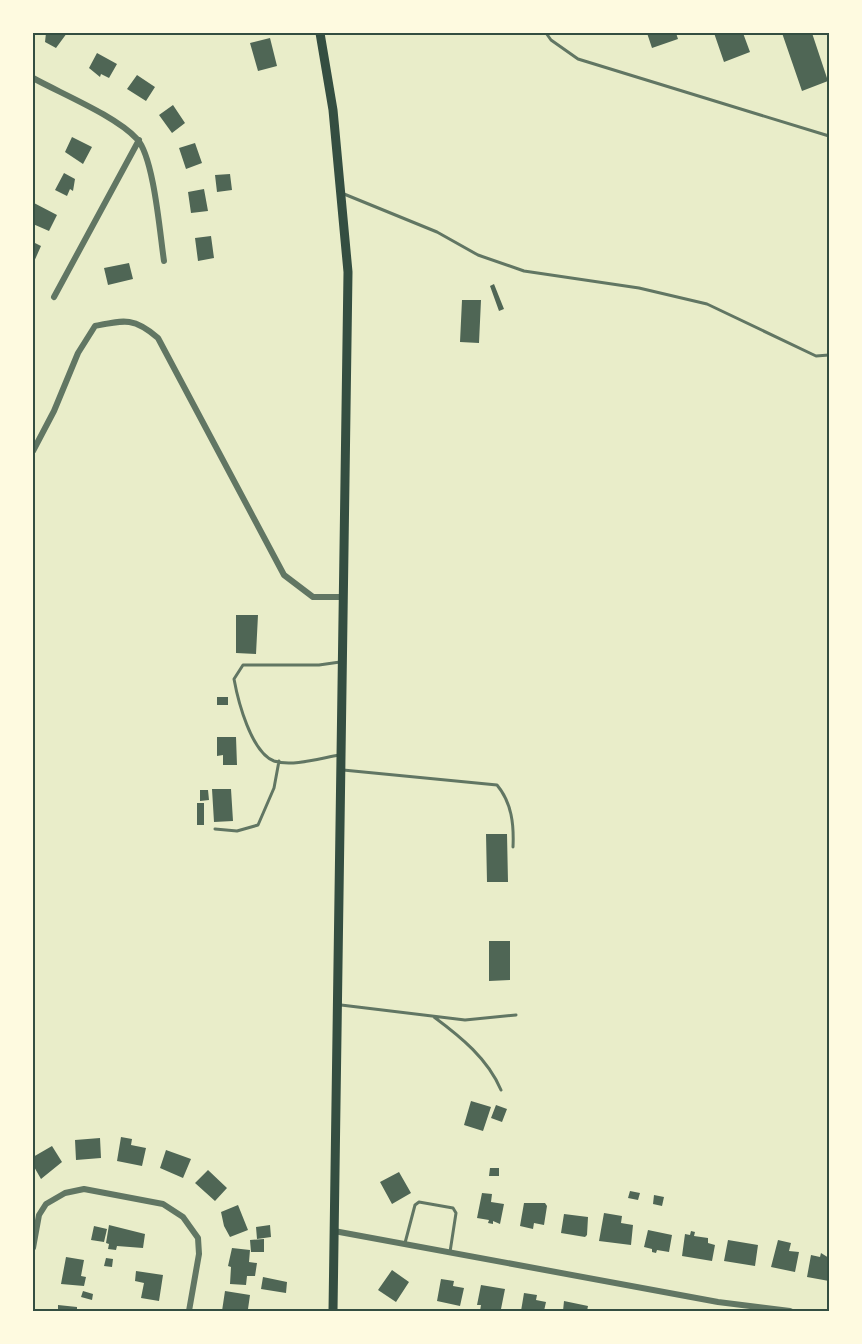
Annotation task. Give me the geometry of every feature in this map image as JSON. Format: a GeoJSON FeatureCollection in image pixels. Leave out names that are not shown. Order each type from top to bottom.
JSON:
{"type":"FeatureCollection","features":[{"type":"Feature","properties":{"kind":"main road"},"geometry":{"type":"LineString","coordinates":[[320,33],[333,110],[348,272],[333,1311]]}},
{"type":"Feature","properties":{"kind":"street"},"geometry":{"type":"LineString","coordinates":[[33,78],[116,123],[139,140],[151,174],[164,261]]}},
{"type":"Feature","properties":{"kind":"street"},"geometry":{"type":"LineString","coordinates":[[54,297],[139,140]]}},
{"type":"Feature","properties":{"kind":"street"},"geometry":{"type":"LineString","coordinates":[[33,452],[54,411],[78,353],[95,326],[126,320],[145,327],[158,338],[284,575],[313,597],[344,597]]}},
{"type":"Feature","properties":{"kind":"street"},"geometry":{"type":"LineString","coordinates":[[33,1247],[39,1215],[46,1204],[65,1193],[84,1189],[163,1204],[183,1217],[198,1238],[198,1261],[189,1311]]}},
{"type":"Feature","properties":{"kind":"street"},"geometry":{"type":"LineString","coordinates":[[334,1231],[718,1302],[790,1311]]}},
{"type":"Feature","properties":{"kind":"street"},"geometry":{"type":"LineString","coordinates":[[717,1311],[718,1302]]}},
{"type":"Feature","properties":{"kind":"lane"},"geometry":{"type":"LineString","coordinates":[[546,33],[551,40],[578,59],[829,136]]}},
{"type":"Feature","properties":{"kind":"lane"},"geometry":{"type":"LineString","coordinates":[[342,194],[380,207],[437,232],[478,255],[524,271],[639,288],[707,304],[816,356],[829,355]]}},
{"type":"Feature","properties":{"kind":"lane"},"geometry":{"type":"LineString","coordinates":[[341,755],[279,762],[263,754],[239,707],[234,679],[238,668],[243,665],[319,665],[343,662]]}},
{"type":"Feature","properties":{"kind":"lane"},"geometry":{"type":"LineString","coordinates":[[215,829],[237,831],[258,825],[274,788],[279,762]]}},
{"type":"Feature","properties":{"kind":"lane"},"geometry":{"type":"LineString","coordinates":[[341,770],[497,785],[506,798],[511,815],[513,847]]}},
{"type":"Feature","properties":{"kind":"lane"},"geometry":{"type":"LineString","coordinates":[[339,1004],[465,1020],[516,1015]]}},
{"type":"Feature","properties":{"kind":"lane"},"geometry":{"type":"LineString","coordinates":[[433,1016],[457,1034],[479,1056],[501,1090]]}},
{"type":"Feature","properties":{"kind":"lane"},"geometry":{"type":"LineString","coordinates":[[405,1243],[415,1205],[419,1202],[453,1208],[456,1213],[450,1252]]}},
{"type":"Feature","properties":{"kind":"building"},"geometry":{"type":"Polygon","coordinates":[[[46,33],[67,33],[56,48],[45,42],[46,33]]]}},
{"type":"Feature","properties":{"kind":"building"},"geometry":{"type":"Polygon","coordinates":[[[647,33],[676,33],[678,39],[652,48],[647,33]]]}},
{"type":"Feature","properties":{"kind":"building"},"geometry":{"type":"Polygon","coordinates":[[[714,33],[743,33],[750,52],[724,62],[714,33]]]}},
{"type":"Feature","properties":{"kind":"building"},"geometry":{"type":"Polygon","coordinates":[[[782,33],[812,33],[828,81],[802,91],[782,33]]]}},
{"type":"Feature","properties":{"kind":"building"},"geometry":{"type":"Polygon","coordinates":[[[270,38],[277,66],[258,71],[250,43],[270,38]]]}},
{"type":"Feature","properties":{"kind":"building"},"geometry":{"type":"Polygon","coordinates":[[[97,53],[117,64],[109,78],[101,74],[100,77],[89,68],[97,53]]]}},
{"type":"Feature","properties":{"kind":"building"},"geometry":{"type":"Polygon","coordinates":[[[137,75],[155,87],[146,101],[127,89],[137,75]]]}},
{"type":"Feature","properties":{"kind":"building"},"geometry":{"type":"Polygon","coordinates":[[[173,105],[185,123],[172,133],[159,115],[173,105]]]}},
{"type":"Feature","properties":{"kind":"building"},"geometry":{"type":"Polygon","coordinates":[[[72,137],[92,147],[83,164],[65,152],[72,137]]]}},
{"type":"Feature","properties":{"kind":"building"},"geometry":{"type":"Polygon","coordinates":[[[195,143],[202,163],[186,169],[179,148],[195,143]]]}},
{"type":"Feature","properties":{"kind":"building"},"geometry":{"type":"Polygon","coordinates":[[[64,173],[75,179],[73,191],[70,189],[67,196],[55,190],[64,173]]]}},
{"type":"Feature","properties":{"kind":"building"},"geometry":{"type":"Polygon","coordinates":[[[230,174],[232,190],[217,192],[215,175],[230,174]]]}},
{"type":"Feature","properties":{"kind":"building"},"geometry":{"type":"Polygon","coordinates":[[[204,189],[208,211],[191,213],[188,192],[204,189]]]}},
{"type":"Feature","properties":{"kind":"building"},"geometry":{"type":"Polygon","coordinates":[[[34,203],[57,215],[49,231],[33,224],[34,203]]]}},
{"type":"Feature","properties":{"kind":"building"},"geometry":{"type":"Polygon","coordinates":[[[211,236],[214,258],[198,261],[195,238],[211,236]]]}},
{"type":"Feature","properties":{"kind":"building"},"geometry":{"type":"Polygon","coordinates":[[[33,242],[41,246],[33,264],[33,242]]]}},
{"type":"Feature","properties":{"kind":"building"},"geometry":{"type":"Polygon","coordinates":[[[129,263],[133,279],[108,285],[104,268],[129,263]]]}},
{"type":"Feature","properties":{"kind":"building"},"geometry":{"type":"Polygon","coordinates":[[[494,284],[504,309],[499,311],[490,286],[494,284]]]}},
{"type":"Feature","properties":{"kind":"building"},"geometry":{"type":"Polygon","coordinates":[[[462,300],[481,300],[479,343],[460,342],[462,300]]]}},
{"type":"Feature","properties":{"kind":"building"},"geometry":{"type":"Polygon","coordinates":[[[236,615],[258,615],[256,654],[236,653],[236,615]]]}},
{"type":"Feature","properties":{"kind":"building"},"geometry":{"type":"Polygon","coordinates":[[[217,697],[228,697],[228,705],[217,705],[217,697]]]}},
{"type":"Feature","properties":{"kind":"building"},"geometry":{"type":"Polygon","coordinates":[[[217,737],[236,737],[237,765],[223,765],[223,755],[217,756],[217,737]]]}},
{"type":"Feature","properties":{"kind":"building"},"geometry":{"type":"Polygon","coordinates":[[[212,789],[231,789],[233,821],[214,822],[212,789]]]}},
{"type":"Feature","properties":{"kind":"building"},"geometry":{"type":"Polygon","coordinates":[[[200,790],[208,790],[209,800],[200,801],[200,790]]]}},
{"type":"Feature","properties":{"kind":"building"},"geometry":{"type":"Polygon","coordinates":[[[197,803],[204,803],[204,825],[197,825],[197,803]]]}},
{"type":"Feature","properties":{"kind":"building"},"geometry":{"type":"Polygon","coordinates":[[[486,834],[507,834],[508,882],[487,882],[486,834]]]}},
{"type":"Feature","properties":{"kind":"building"},"geometry":{"type":"Polygon","coordinates":[[[489,941],[510,941],[510,980],[489,981],[489,941]]]}},
{"type":"Feature","properties":{"kind":"building"},"geometry":{"type":"Polygon","coordinates":[[[471,1101],[491,1107],[483,1131],[464,1125],[471,1101]]]}},
{"type":"Feature","properties":{"kind":"building"},"geometry":{"type":"Polygon","coordinates":[[[496,1105],[507,1109],[502,1122],[491,1118],[496,1105]]]}},
{"type":"Feature","properties":{"kind":"building"},"geometry":{"type":"Polygon","coordinates":[[[121,1137],[132,1139],[131,1145],[146,1148],[142,1166],[117,1161],[121,1137]]]}},
{"type":"Feature","properties":{"kind":"building"},"geometry":{"type":"Polygon","coordinates":[[[100,1138],[101,1158],[76,1160],[75,1140],[100,1138]]]}},
{"type":"Feature","properties":{"kind":"building"},"geometry":{"type":"Polygon","coordinates":[[[52,1146],[62,1162],[41,1179],[33,1165],[33,1157],[52,1146]]]}},
{"type":"Feature","properties":{"kind":"building"},"geometry":{"type":"Polygon","coordinates":[[[166,1150],[191,1159],[183,1178],[160,1168],[166,1150]]]}},
{"type":"Feature","properties":{"kind":"building"},"geometry":{"type":"Polygon","coordinates":[[[490,1168],[499,1168],[499,1176],[489,1176],[490,1168]]]}},
{"type":"Feature","properties":{"kind":"building"},"geometry":{"type":"Polygon","coordinates":[[[208,1170],[227,1188],[215,1201],[195,1183],[208,1170]]]}},
{"type":"Feature","properties":{"kind":"building"},"geometry":{"type":"Polygon","coordinates":[[[399,1172],[411,1193],[392,1204],[380,1182],[399,1172]]]}},
{"type":"Feature","properties":{"kind":"building"},"geometry":{"type":"Polygon","coordinates":[[[630,1191],[640,1193],[638,1200],[628,1198],[630,1191]]]}},
{"type":"Feature","properties":{"kind":"building"},"geometry":{"type":"Polygon","coordinates":[[[482,1193],[492,1194],[491,1202],[504,1204],[500,1224],[493,1221],[493,1224],[488,1223],[489,1220],[477,1218],[482,1193]]]}},
{"type":"Feature","properties":{"kind":"building"},"geometry":{"type":"Polygon","coordinates":[[[654,1195],[664,1197],[662,1206],[653,1204],[654,1195]]]}},
{"type":"Feature","properties":{"kind":"building"},"geometry":{"type":"Polygon","coordinates":[[[524,1203],[545,1203],[547,1206],[544,1225],[534,1223],[533,1229],[520,1226],[524,1203]]]}},
{"type":"Feature","properties":{"kind":"building"},"geometry":{"type":"Polygon","coordinates":[[[238,1205],[248,1230],[230,1237],[224,1226],[221,1212],[238,1205]]]}},
{"type":"Feature","properties":{"kind":"building"},"geometry":{"type":"Polygon","coordinates":[[[604,1213],[622,1216],[621,1223],[633,1225],[631,1245],[599,1241],[604,1213]]]}},
{"type":"Feature","properties":{"kind":"building"},"geometry":{"type":"Polygon","coordinates":[[[564,1214],[588,1217],[585,1237],[561,1233],[564,1214]]]}},
{"type":"Feature","properties":{"kind":"building"},"geometry":{"type":"Polygon","coordinates":[[[109,1225],[145,1234],[143,1248],[117,1246],[116,1250],[108,1249],[109,1244],[106,1243],[109,1225]]]}},
{"type":"Feature","properties":{"kind":"building"},"geometry":{"type":"Polygon","coordinates":[[[270,1225],[271,1237],[257,1239],[256,1227],[270,1225]]]}},
{"type":"Feature","properties":{"kind":"building"},"geometry":{"type":"Polygon","coordinates":[[[94,1226],[107,1229],[104,1242],[91,1240],[94,1226]]]}},
{"type":"Feature","properties":{"kind":"building"},"geometry":{"type":"Polygon","coordinates":[[[648,1230],[672,1235],[669,1252],[657,1250],[656,1253],[644,1247],[648,1230]]]}},
{"type":"Feature","properties":{"kind":"building"},"geometry":{"type":"Polygon","coordinates":[[[691,1231],[695,1232],[694,1236],[708,1238],[708,1243],[715,1245],[712,1261],[682,1256],[685,1234],[690,1235],[691,1231]]]}},
{"type":"Feature","properties":{"kind":"building"},"geometry":{"type":"Polygon","coordinates":[[[264,1239],[264,1252],[251,1252],[250,1240],[264,1239]]]}},
{"type":"Feature","properties":{"kind":"building"},"geometry":{"type":"Polygon","coordinates":[[[728,1240],[758,1245],[755,1266],[724,1261],[728,1240]]]}},
{"type":"Feature","properties":{"kind":"building"},"geometry":{"type":"Polygon","coordinates":[[[778,1240],[791,1243],[789,1251],[799,1252],[795,1272],[771,1267],[778,1240]]]}},
{"type":"Feature","properties":{"kind":"building"},"geometry":{"type":"Polygon","coordinates":[[[232,1248],[250,1250],[249,1262],[257,1263],[255,1276],[247,1276],[246,1285],[230,1284],[231,1267],[228,1266],[232,1248]]]}},
{"type":"Feature","properties":{"kind":"building"},"geometry":{"type":"Polygon","coordinates":[[[821,1253],[829,1258],[829,1281],[807,1277],[811,1255],[820,1257],[821,1253]]]}},
{"type":"Feature","properties":{"kind":"building"},"geometry":{"type":"Polygon","coordinates":[[[66,1257],[84,1260],[81,1276],[86,1277],[84,1286],[61,1284],[66,1257]]]}},
{"type":"Feature","properties":{"kind":"building"},"geometry":{"type":"Polygon","coordinates":[[[106,1258],[113,1259],[112,1267],[104,1266],[106,1258]]]}},
{"type":"Feature","properties":{"kind":"building"},"geometry":{"type":"Polygon","coordinates":[[[392,1270],[409,1282],[396,1302],[378,1290],[392,1270]]]}},
{"type":"Feature","properties":{"kind":"building"},"geometry":{"type":"Polygon","coordinates":[[[136,1271],[163,1275],[159,1301],[141,1298],[144,1283],[135,1281],[136,1271]]]}},
{"type":"Feature","properties":{"kind":"building"},"geometry":{"type":"Polygon","coordinates":[[[263,1277],[287,1282],[286,1293],[261,1289],[263,1277]]]}},
{"type":"Feature","properties":{"kind":"building"},"geometry":{"type":"Polygon","coordinates":[[[441,1279],[454,1281],[453,1286],[464,1288],[460,1306],[437,1301],[441,1279]]]}},
{"type":"Feature","properties":{"kind":"building"},"geometry":{"type":"Polygon","coordinates":[[[481,1285],[505,1289],[501,1309],[480,1311],[481,1305],[477,1305],[481,1285]]]}},
{"type":"Feature","properties":{"kind":"building"},"geometry":{"type":"Polygon","coordinates":[[[83,1291],[93,1294],[92,1300],[81,1297],[83,1291]]]}},
{"type":"Feature","properties":{"kind":"building"},"geometry":{"type":"Polygon","coordinates":[[[225,1291],[250,1295],[248,1309],[254,1311],[222,1311],[225,1291]]]}},
{"type":"Feature","properties":{"kind":"building"},"geometry":{"type":"Polygon","coordinates":[[[524,1293],[537,1295],[536,1300],[546,1302],[544,1311],[521,1311],[524,1293]]]}},
{"type":"Feature","properties":{"kind":"building"},"geometry":{"type":"Polygon","coordinates":[[[564,1301],[588,1306],[587,1311],[563,1311],[564,1301]]]}},
{"type":"Feature","properties":{"kind":"building"},"geometry":{"type":"Polygon","coordinates":[[[58,1305],[77,1307],[77,1311],[58,1311],[58,1305]]]}}]}
